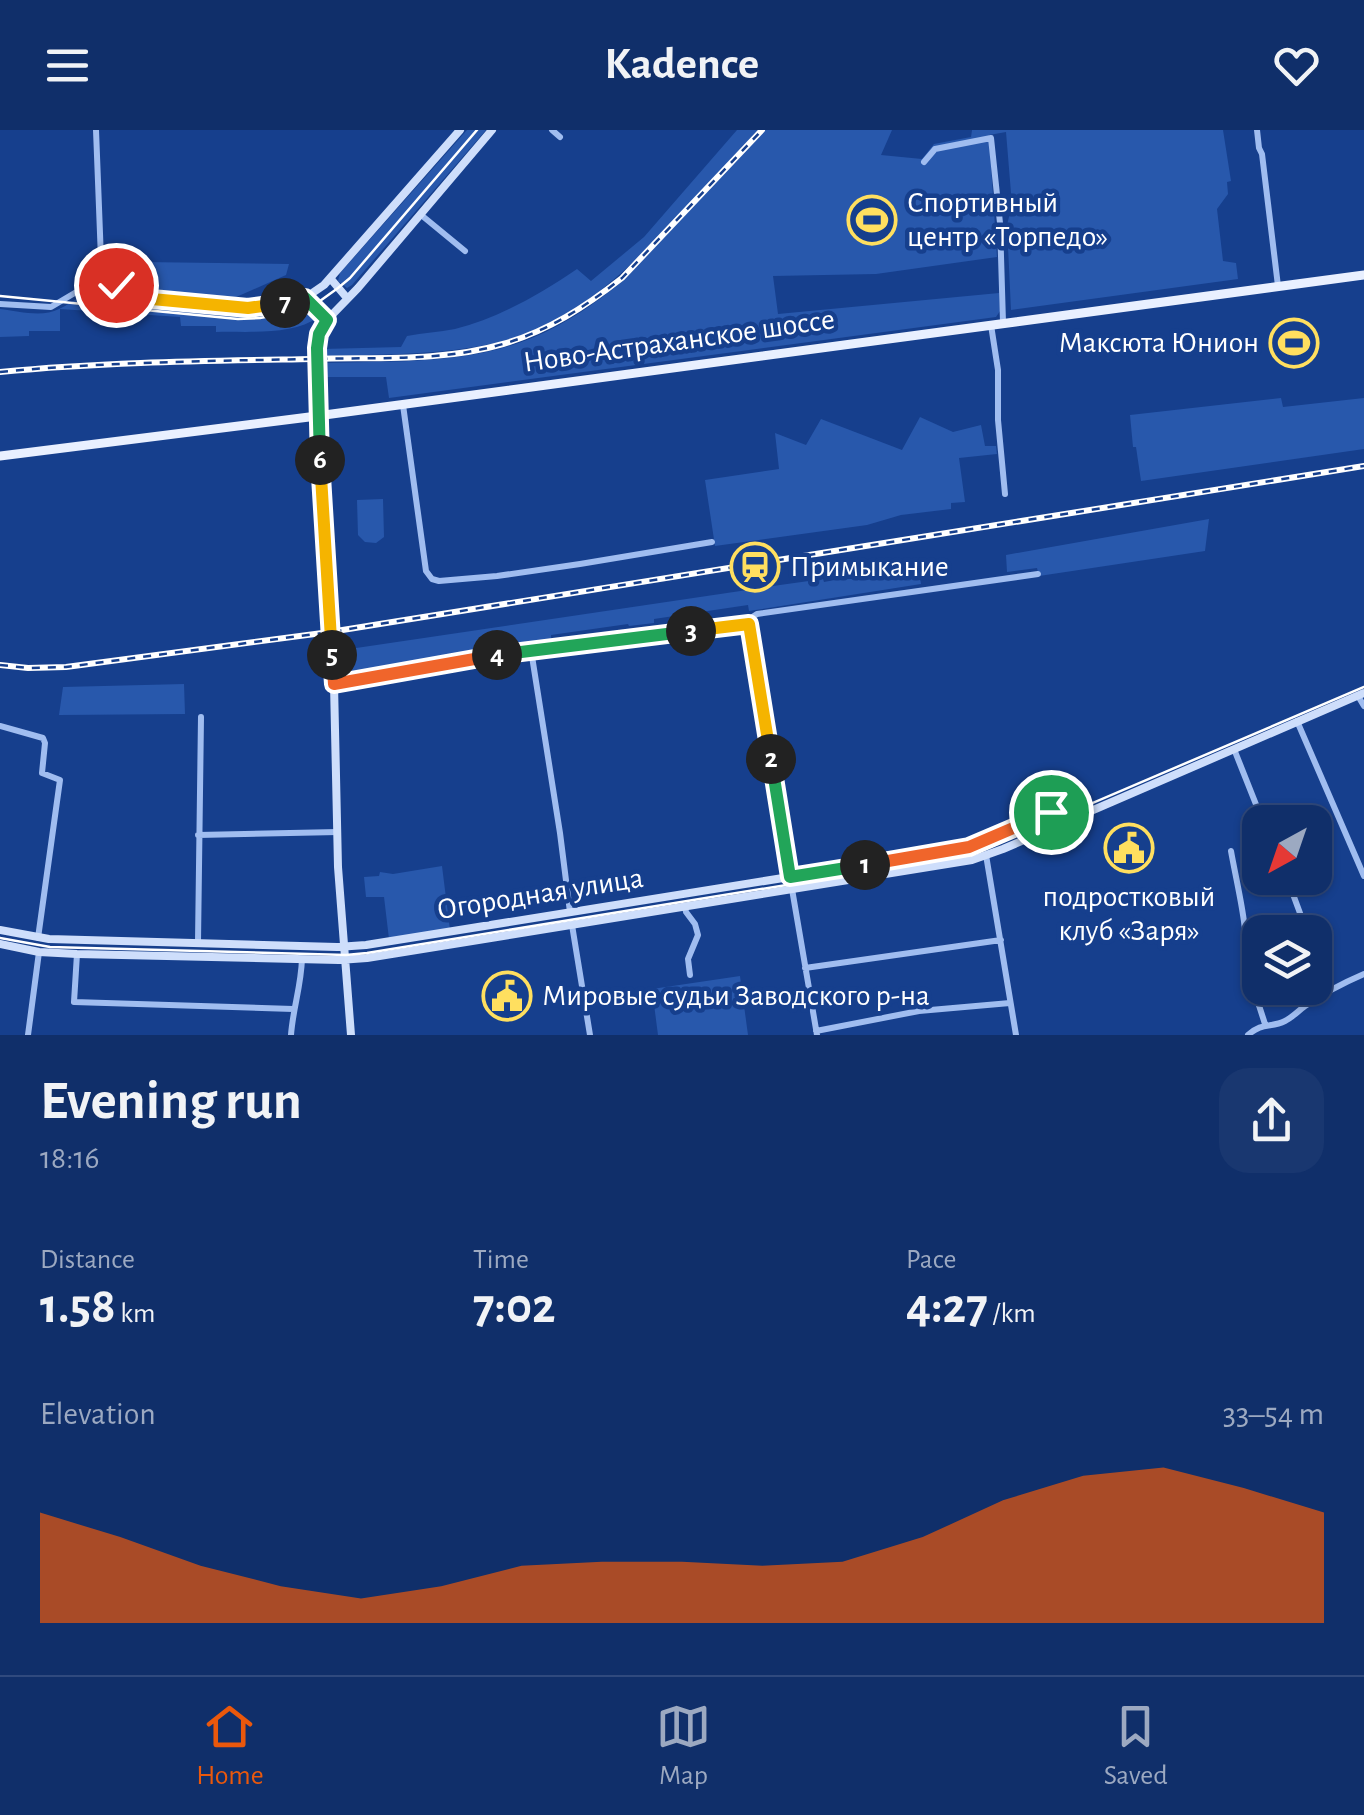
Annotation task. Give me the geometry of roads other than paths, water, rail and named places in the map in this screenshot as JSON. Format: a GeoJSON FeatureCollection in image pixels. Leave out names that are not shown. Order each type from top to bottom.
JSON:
{"type":"FeatureCollection","features":[{"type":"Feature","properties":{"kind":"main road","name":"Ново-Астраханское шоссе"},"geometry":{"type":"LineString","coordinates":[[0,456],[1364,274]]}},
{"type":"Feature","properties":{"kind":"street"},"geometry":{"type":"LineString","coordinates":[[96,130],[100,278]]}},
{"type":"Feature","properties":{"kind":"street"},"geometry":{"type":"LineString","coordinates":[[100,278],[152,299],[248,308],[305,298],[330,278],[460,130]]}},
{"type":"Feature","properties":{"kind":"street"},"geometry":{"type":"LineString","coordinates":[[350,1035],[317,416],[319,334],[492,130]]}},
{"type":"Feature","properties":{"kind":"street"},"geometry":{"type":"LineString","coordinates":[[552,130],[560,137]]}},
{"type":"Feature","properties":{"kind":"street"},"geometry":{"type":"LineString","coordinates":[[1257,130],[1278,286]]}},
{"type":"Feature","properties":{"kind":"street"},"geometry":{"type":"LineString","coordinates":[[924,162],[935,148],[991,138],[1000,223],[1002,322]]}},
{"type":"Feature","properties":{"kind":"street"},"geometry":{"type":"LineString","coordinates":[[420,214],[465,250]]}},
{"type":"Feature","properties":{"kind":"street"},"geometry":{"type":"LineString","coordinates":[[0,304],[51,307],[100,278]]}},
{"type":"Feature","properties":{"kind":"street"},"geometry":{"type":"LineString","coordinates":[[330,278],[347,298]]}},
{"type":"Feature","properties":{"kind":"street"},"geometry":{"type":"LineString","coordinates":[[305,298],[327,320]]}},
{"type":"Feature","properties":{"kind":"street"},"geometry":{"type":"LineString","coordinates":[[991,324],[998,370],[1005,494]]}},
{"type":"Feature","properties":{"kind":"street"},"geometry":{"type":"LineString","coordinates":[[402,404],[426,571],[432,579],[497,576],[712,542]]}},
{"type":"Feature","properties":{"kind":"street"},"geometry":{"type":"LineString","coordinates":[[790,877],[751,618],[756,614],[1038,574]]}},
{"type":"Feature","properties":{"kind":"street"},"geometry":{"type":"LineString","coordinates":[[334,684],[530,650],[749,624]]}},
{"type":"Feature","properties":{"kind":"street"},"geometry":{"type":"LineString","coordinates":[[530,650],[570,912]]}},
{"type":"Feature","properties":{"kind":"street"},"geometry":{"type":"LineString","coordinates":[[1361,695],[1364,706]]}},
{"type":"Feature","properties":{"kind":"street","name":"Огородная улица"},"geometry":{"type":"LineString","coordinates":[[0,944],[78,954],[346,959],[972,860],[1361,695]]}},
{"type":"Feature","properties":{"kind":"street"},"geometry":{"type":"LineString","coordinates":[[198,942],[201,717]]}},
{"type":"Feature","properties":{"kind":"street"},"geometry":{"type":"LineString","coordinates":[[1297,721],[1364,876]]}},
{"type":"Feature","properties":{"kind":"street"},"geometry":{"type":"LineString","coordinates":[[0,726],[44,738],[42,773],[60,780],[38,938]]}},
{"type":"Feature","properties":{"kind":"street"},"geometry":{"type":"LineString","coordinates":[[1234,749],[1257,805]]}},
{"type":"Feature","properties":{"kind":"street","name":"Огородная улица"},"geometry":{"type":"LineString","coordinates":[[0,930],[38,938],[378,944],[969,847],[1062,810],[1074,817]]}},
{"type":"Feature","properties":{"kind":"street"},"geometry":{"type":"LineString","coordinates":[[198,835],[338,832]]}},
{"type":"Feature","properties":{"kind":"street"},"geometry":{"type":"LineString","coordinates":[[1231,851],[1245,926],[1245,962],[1265,1024]]}},
{"type":"Feature","properties":{"kind":"street"},"geometry":{"type":"LineString","coordinates":[[986,855],[1016,1035]]}},
{"type":"Feature","properties":{"kind":"street"},"geometry":{"type":"LineString","coordinates":[[792,889],[817,1033],[919,1011],[1010,1003]]}},
{"type":"Feature","properties":{"kind":"street"},"geometry":{"type":"LineString","coordinates":[[685,907],[698,935],[688,959],[690,975]]}},
{"type":"Feature","properties":{"kind":"street"},"geometry":{"type":"LineString","coordinates":[[572,925],[590,1035]]}},
{"type":"Feature","properties":{"kind":"street"},"geometry":{"type":"LineString","coordinates":[[805,968],[1000,940]]}},
{"type":"Feature","properties":{"kind":"street"},"geometry":{"type":"LineString","coordinates":[[28,1035],[39,952]]}},
{"type":"Feature","properties":{"kind":"street"},"geometry":{"type":"LineString","coordinates":[[78,954],[74,1002],[293,1009]]}},
{"type":"Feature","properties":{"kind":"street"},"geometry":{"type":"LineString","coordinates":[[291,1035],[293,1009],[301,987],[302,958]]}},
{"type":"Feature","properties":{"kind":"street"},"geometry":{"type":"LineString","coordinates":[[1332,989],[1364,974]]}},
{"type":"Feature","properties":{"kind":"street"},"geometry":{"type":"LineString","coordinates":[[1248,1035],[1265,1024],[1278,1024],[1290,1018],[1307,1005]]}},
{"type":"Feature","properties":{"kind":"tram line"},"geometry":{"type":"LineString","coordinates":[[0,296],[238,319],[313,306],[350,278],[477,130]]}},
{"type":"Feature","properties":{"kind":"tram line"},"geometry":{"type":"LineString","coordinates":[[0,938],[50,947],[346,955],[971,855],[1364,687]]}},
{"type":"Feature","properties":{"kind":"railway"},"geometry":{"type":"LineString","coordinates":[[0,372],[156,363],[408,358],[456,354],[503,344],[566,317],[622,278],[762,130]]}},
{"type":"Feature","properties":{"kind":"railway"},"geometry":{"type":"LineString","coordinates":[[0,665],[66,667],[330,632],[1364,466]]}},
{"type":"Feature","properties":{"kind":"place","name":"Спортивный центр «Торпедо»"},"geometry":{"type":"Point","coordinates":[872,220]}},
{"type":"Feature","properties":{"kind":"place","name":"Максюта Юнион"},"geometry":{"type":"Point","coordinates":[1294,343]}},
{"type":"Feature","properties":{"kind":"place","name":"Примыкание"},"geometry":{"type":"Point","coordinates":[755,567]}},
{"type":"Feature","properties":{"kind":"place","name":"подростковый клуб «Заря»"},"geometry":{"type":"Point","coordinates":[1129,848]}},
{"type":"Feature","properties":{"kind":"place","name":"Мировые судьи Заводского р-на"},"geometry":{"type":"Point","coordinates":[507,996]}}]}
